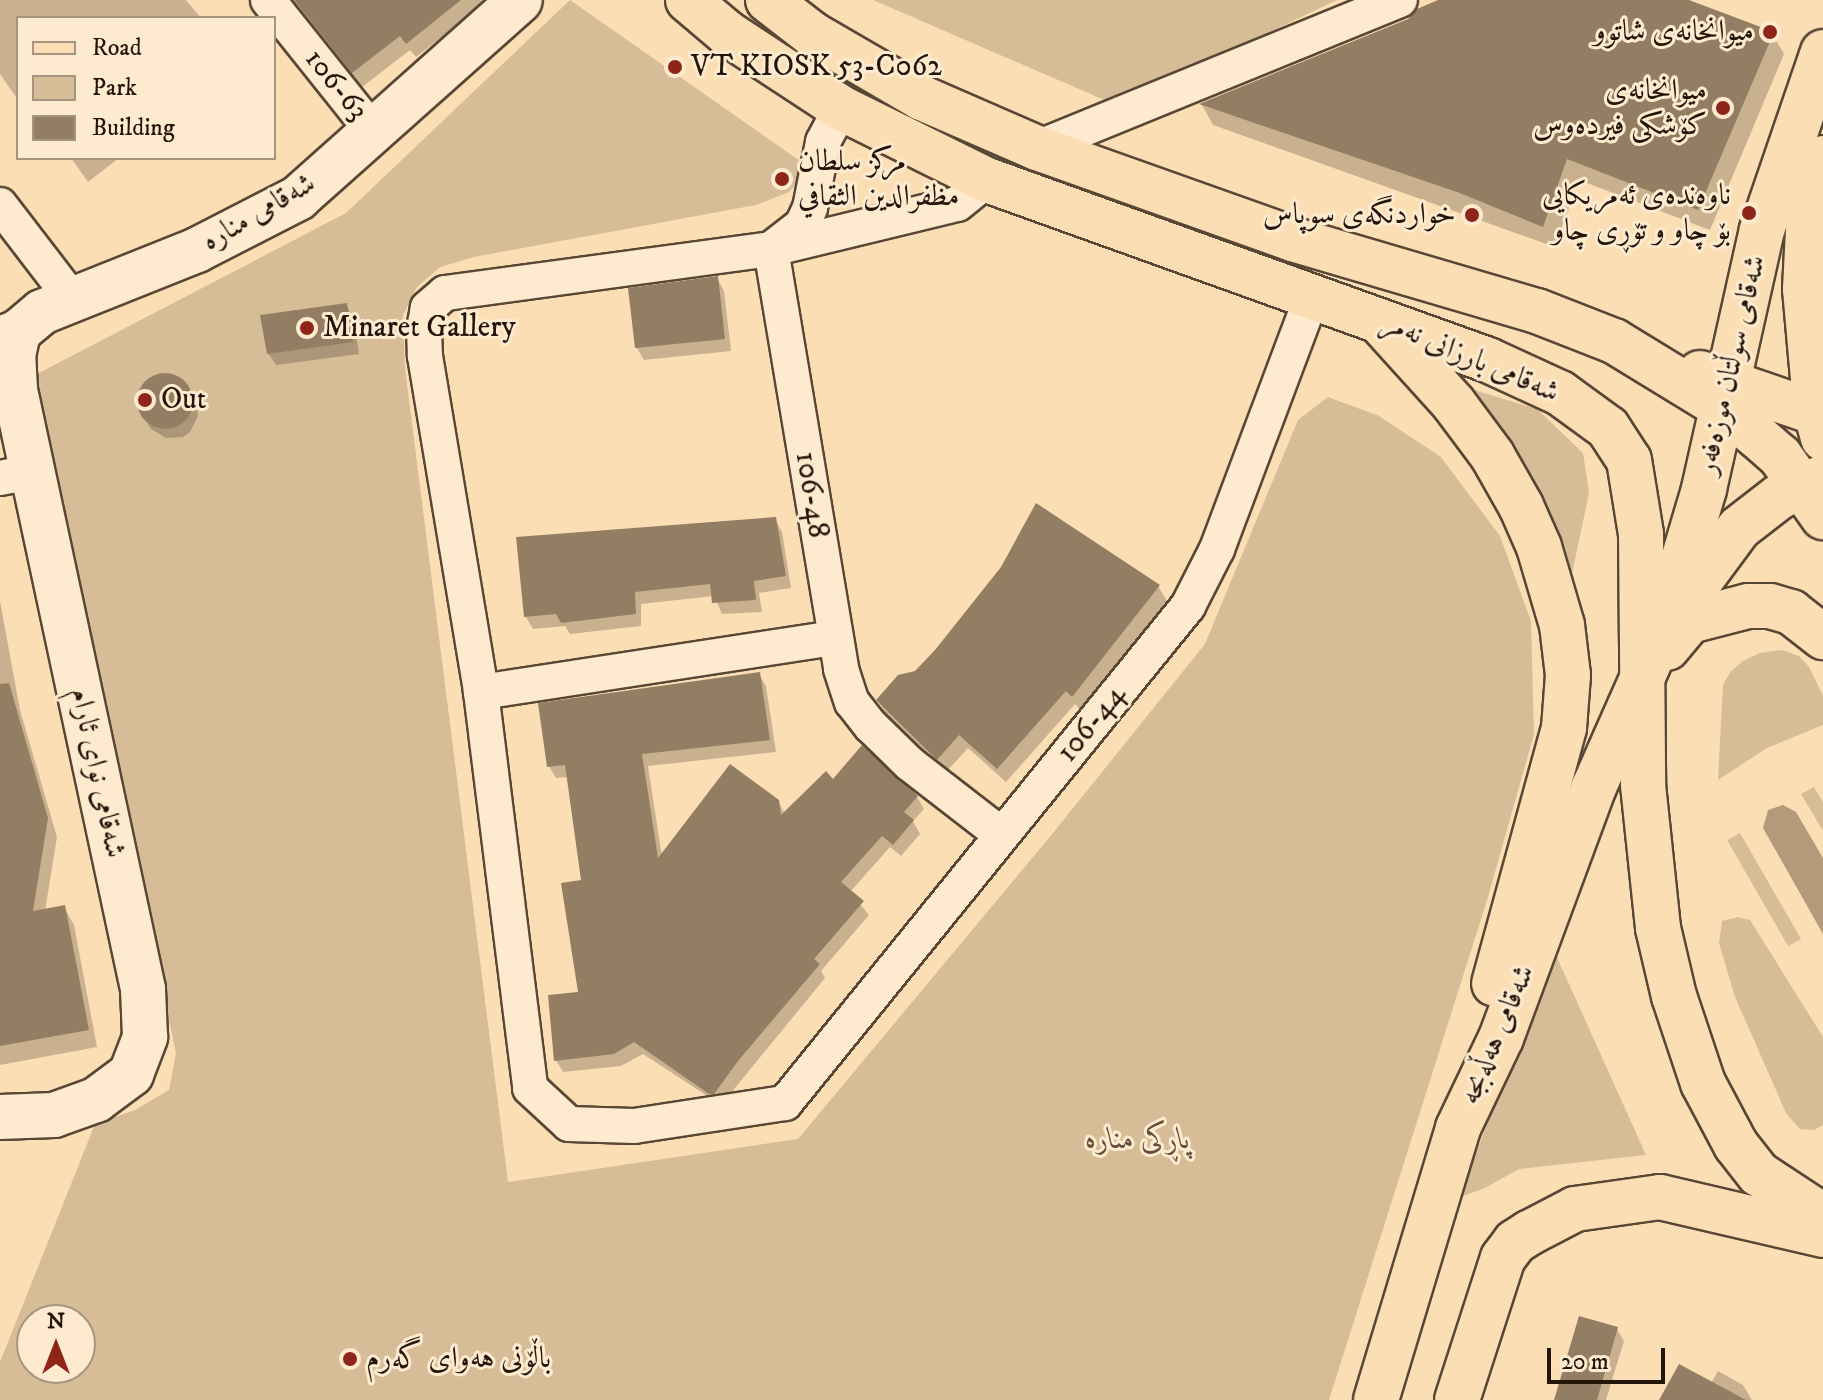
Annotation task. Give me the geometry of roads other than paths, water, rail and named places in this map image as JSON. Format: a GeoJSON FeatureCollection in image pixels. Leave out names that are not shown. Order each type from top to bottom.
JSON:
{"type":"FeatureCollection","features":[{"type":"Feature","properties":{"kind":"main road","name":"شەقامی بارزانی نەمر"},"geometry":{"type":"LineString","coordinates":[[688,0],[727,33],[841,108],[987,180],[1313,294],[1488,360],[1560,393],[1590,412],[1624,447],[1634,477],[1641,534],[1645,679],[1643,785],[1658,928],[1703,1083],[1736,1145],[1759,1174],[1823,1216]]}},
{"type":"Feature","properties":{"kind":"main road","name":"شەقامی بارزانی نەمر"},"geometry":{"type":"LineString","coordinates":[[768,0],[812,34],[922,98],[1037,148],[1292,239],[1537,311],[1614,341],[1725,395],[1821,422]]}},
{"type":"Feature","properties":{"kind":"main road","name":"شەقامی سوڵتان موزەفەر"},"geometry":{"type":"LineString","coordinates":[[1645,679],[1704,489],[1762,230],[1823,52]]}},
{"type":"Feature","properties":{"kind":"main road","name":"شەقامی سوڵتان موزەفەر"},"geometry":{"type":"LineString","coordinates":[[1821,422],[1809,210],[1823,158]]}},
{"type":"Feature","properties":{"kind":"main road"},"geometry":{"type":"LineString","coordinates":[[1379,320],[1454,404],[1492,455],[1521,506],[1553,590],[1566,646],[1564,728],[1458,1128]]}},
{"type":"Feature","properties":{"kind":"main road"},"geometry":{"type":"LineString","coordinates":[[1725,395],[1816,493]]}},
{"type":"Feature","properties":{"kind":"main road"},"geometry":{"type":"LineString","coordinates":[[1660,638],[1706,568],[1739,528],[1779,497],[1816,493]]}},
{"type":"Feature","properties":{"kind":"main road"},"geometry":{"type":"LineString","coordinates":[[1645,679],[1690,621],[1713,613],[1770,606],[1801,617],[1823,637]]}},
{"type":"Feature","properties":{"kind":"main road","name":"شەقامی هەڵەبجە"},"geometry":{"type":"LineString","coordinates":[[1376,1400],[1458,1128],[1501,1038],[1594,787],[1645,679]]}},
{"type":"Feature","properties":{"kind":"main road"},"geometry":{"type":"LineString","coordinates":[[1457,1400],[1503,1258],[1522,1237],[1575,1209],[1660,1197],[1823,1235]]}},
{"type":"Feature","properties":{"kind":"street","name":"106-63"},"geometry":{"type":"LineString","coordinates":[[268,0],[374,133]]}},
{"type":"Feature","properties":{"kind":"street","name":"شەقامی منارە"},"geometry":{"type":"LineString","coordinates":[[9,335],[42,312],[197,250],[298,198],[520,0]]}},
{"type":"Feature","properties":{"kind":"street"},"geometry":{"type":"LineString","coordinates":[[1037,148],[1400,0]]}},
{"type":"Feature","properties":{"kind":"street"},"geometry":{"type":"LineString","coordinates":[[771,249],[802,225],[810,208],[823,142],[841,108]]}},
{"type":"Feature","properties":{"kind":"street"},"geometry":{"type":"LineString","coordinates":[[835,638],[481,692],[425,356],[428,308],[445,293],[771,249],[957,204],[987,180]]}},
{"type":"Feature","properties":{"kind":"street"},"geometry":{"type":"LineString","coordinates":[[0,205],[72,299]]}},
{"type":"Feature","properties":{"kind":"street","name":"106-48"},"geometry":{"type":"LineString","coordinates":[[771,249],[835,638],[852,702],[871,726],[910,764],[1002,835]]}},
{"type":"Feature","properties":{"kind":"street","name":"106-44"},"geometry":{"type":"LineString","coordinates":[[481,692],[530,1088],[569,1124],[634,1126],[785,1103],[1188,606],[1217,549],[1313,294]]}},
{"type":"Feature","properties":{"kind":"street","name":"شەقامی نوای ئارام"},"geometry":{"type":"LineString","coordinates":[[0,1117],[54,1115],[96,1100],[131,1074],[145,1037],[143,989],[16,475],[15,390],[9,335]]}},
{"type":"Feature","properties":{"kind":"place","name":"میوانخانەی شاتوو"},"geometry":{"type":"Point","coordinates":[1770,32]}},
{"type":"Feature","properties":{"kind":"place","name":"VT KIOSK 53-C062"},"geometry":{"type":"Point","coordinates":[675,67]}},
{"type":"Feature","properties":{"kind":"place","name":"میوانخانەی کۆشکی فیردەوس"},"geometry":{"type":"Point","coordinates":[1723,108]}},
{"type":"Feature","properties":{"kind":"place","name":"مركز سلطان مظفرالدين الثقافي"},"geometry":{"type":"Point","coordinates":[782,179]}},
{"type":"Feature","properties":{"kind":"place","name":"ناوەندەی ئەمریکایی بۆ چاو و تۆڕی چاو"},"geometry":{"type":"Point","coordinates":[1749,213]}},
{"type":"Feature","properties":{"kind":"place","name":"خواردنگەی سوپاس"},"geometry":{"type":"Point","coordinates":[1472,215]}},
{"type":"Feature","properties":{"kind":"place","name":"Minaret Gallery"},"geometry":{"type":"Point","coordinates":[307,328]}},
{"type":"Feature","properties":{"kind":"place","name":"Out"},"geometry":{"type":"Point","coordinates":[145,400]}},
{"type":"Feature","properties":{"kind":"place","name":"باڵۆنی هەوای گەرم"},"geometry":{"type":"Point","coordinates":[350,1359]}},
{"type":"Feature","properties":{"kind":"park label","name":"پاڕکی منارە"},"geometry":{"type":"Point","coordinates":[1138,1140]}}]}
